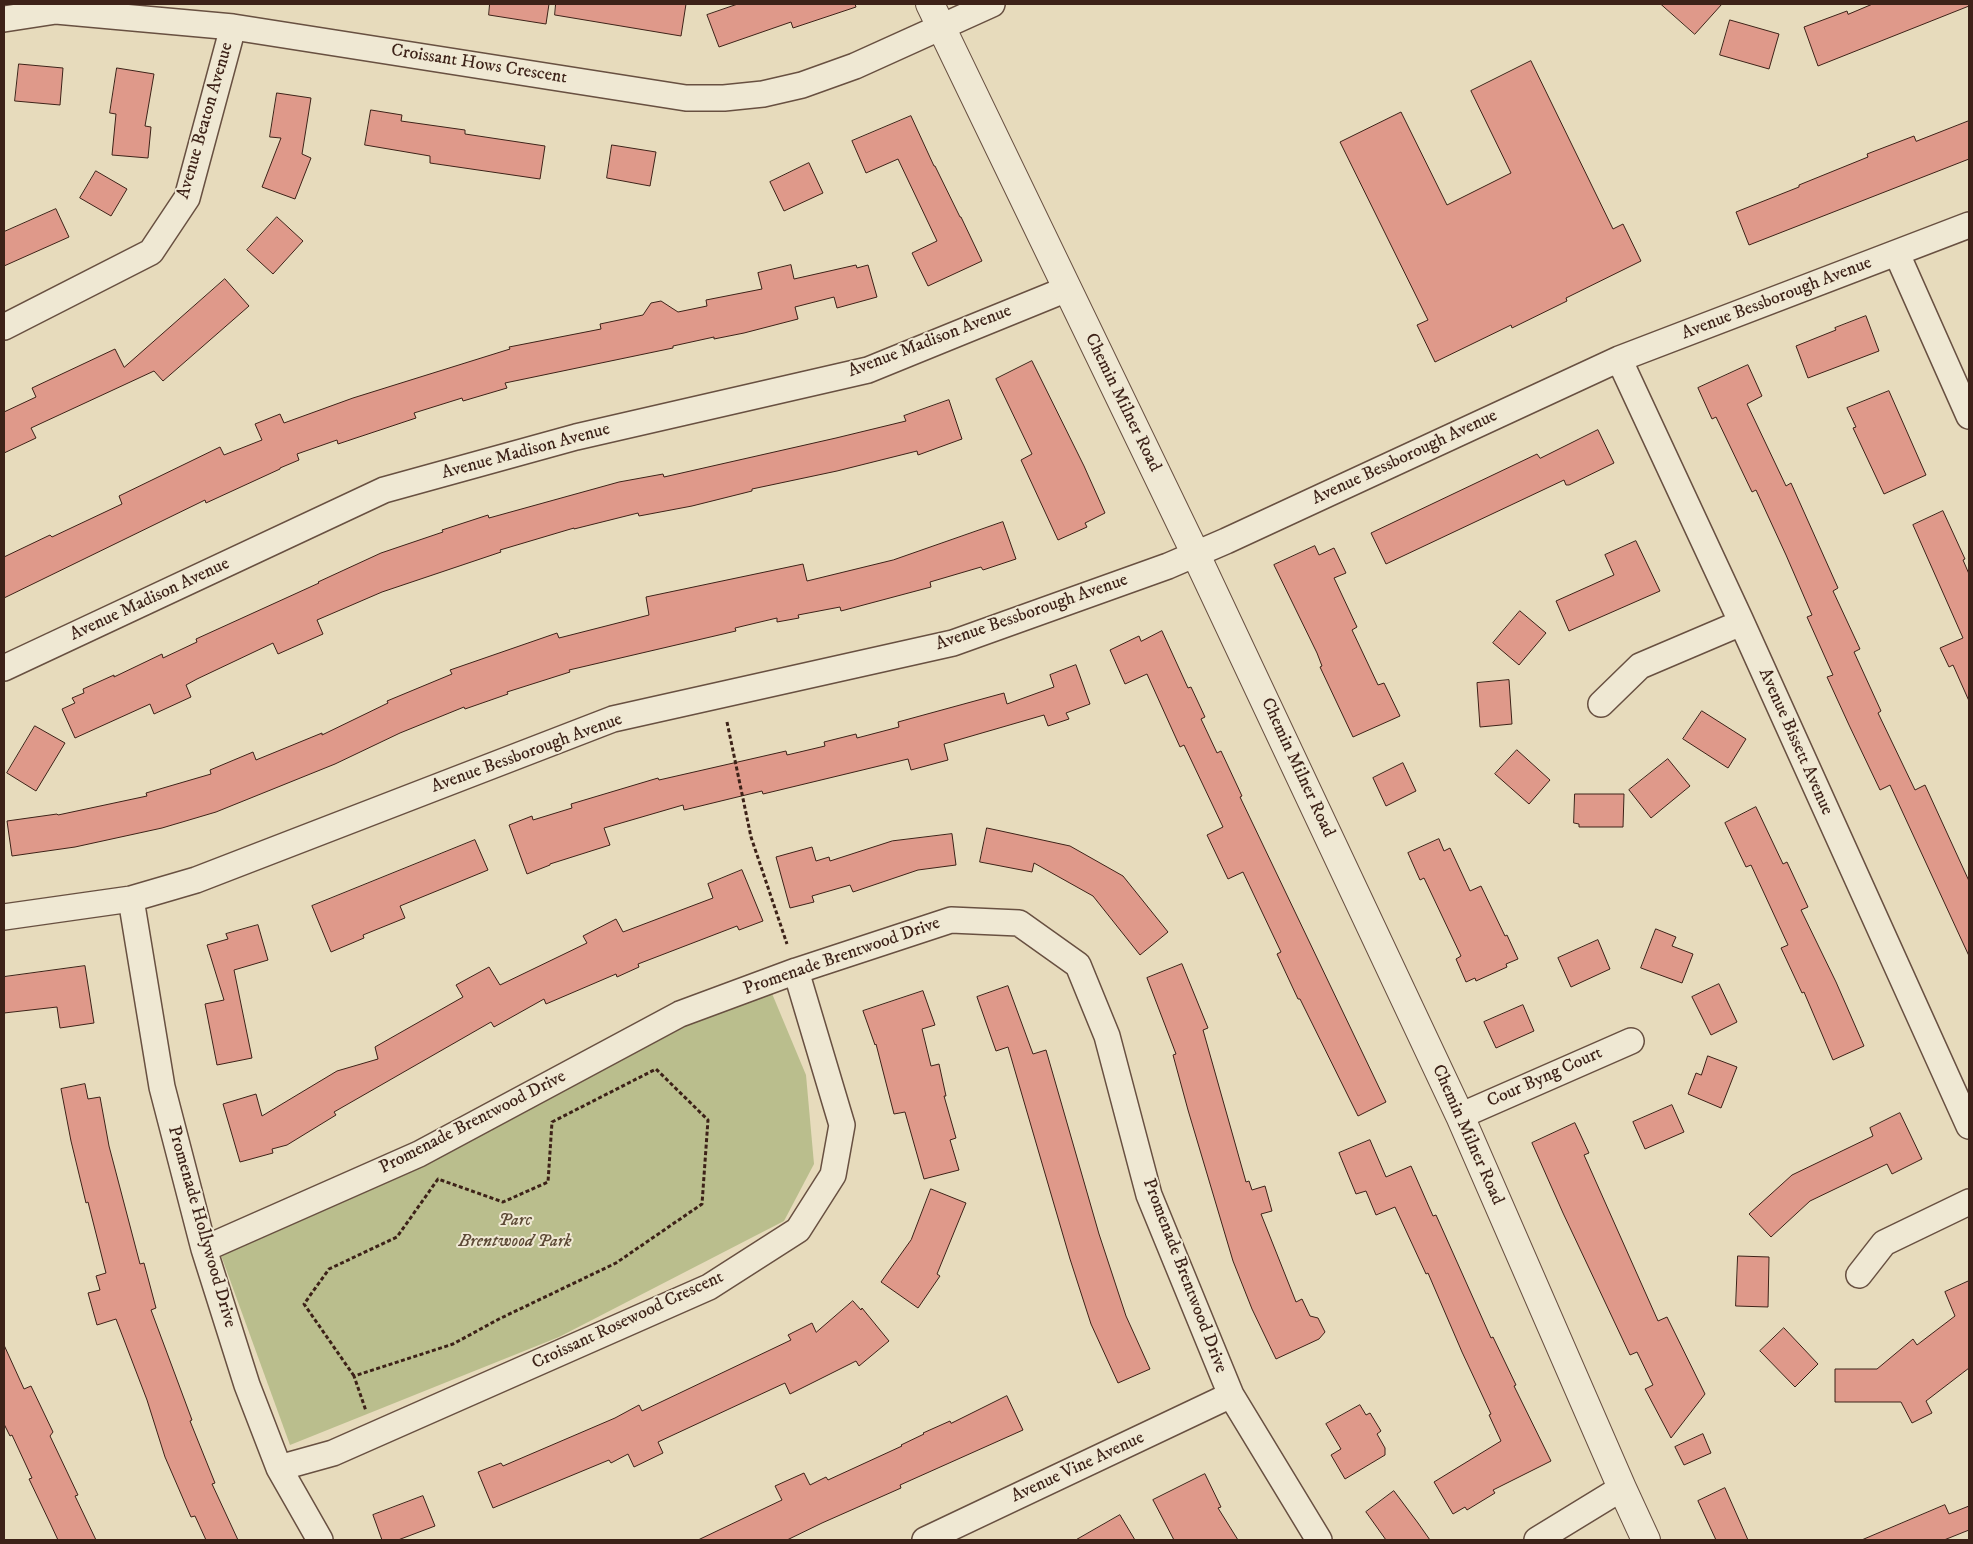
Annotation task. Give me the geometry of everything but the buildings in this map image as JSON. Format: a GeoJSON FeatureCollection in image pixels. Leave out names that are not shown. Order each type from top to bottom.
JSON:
{"type":"FeatureCollection","features":[{"type":"Feature","properties":{"kind":"street","name":"Croissant Hows Crescent"},"geometry":{"type":"LineString","coordinates":[[4,20],[56,11],[233,26],[686,98],[724,98],[763,94],[802,85],[856,66],[936,15],[992,4]]}},
{"type":"Feature","properties":{"kind":"street","name":"Chemin Milner Road"},"geometry":{"type":"LineString","coordinates":[[936,15],[1196,555],[1460,1116],[1646,1540]]}},
{"type":"Feature","properties":{"kind":"street","name":"Avenue Beaton Avenue"},"geometry":{"type":"LineString","coordinates":[[4,326],[151,252],[187,198],[233,26]]}},
{"type":"Feature","properties":{"kind":"street","name":"Avenue Bessborough Avenue"},"geometry":{"type":"LineString","coordinates":[[4,917],[131,899],[196,880],[613,719],[954,643],[1196,555],[1619,359],[1969,225]]}},
{"type":"Feature","properties":{"kind":"street"},"geometry":{"type":"LineString","coordinates":[[1897,254],[1969,416]]}},
{"type":"Feature","properties":{"kind":"street","name":"Avenue Madison Avenue"},"geometry":{"type":"LineString","coordinates":[[4,668],[384,490],[576,437],[868,370],[1067,289]]}},
{"type":"Feature","properties":{"kind":"street","name":"Avenue Bissett Avenue"},"geometry":{"type":"LineString","coordinates":[[1619,359],[1741,622],[1969,1126]]}},
{"type":"Feature","properties":{"kind":"street"},"geometry":{"type":"LineString","coordinates":[[1602,704],[1640,666],[1741,622]]}},
{"type":"Feature","properties":{"kind":"street","name":"Promenade Hollywood Drive"},"geometry":{"type":"LineString","coordinates":[[131,899],[162,1087],[204,1249],[247,1385],[279,1468],[320,1540]]}},
{"type":"Feature","properties":{"kind":"street","name":"Promenade Brentwood Drive"},"geometry":{"type":"LineString","coordinates":[[204,1249],[418,1154],[680,1014],[796,971],[951,920],[1019,923],[1078,966],[1107,1036],[1149,1195],[1231,1395],[1319,1540]]}},
{"type":"Feature","properties":{"kind":"street","name":"Croissant Rosewood Crescent"},"geometry":{"type":"LineString","coordinates":[[279,1468],[333,1454],[709,1287],[798,1230],[833,1175],[842,1125],[796,971]]}},
{"type":"Feature","properties":{"kind":"street","name":"Cour Byng Court"},"geometry":{"type":"LineString","coordinates":[[1460,1116],[1630,1041]]}},
{"type":"Feature","properties":{"kind":"street"},"geometry":{"type":"LineString","coordinates":[[1859,1275],[1884,1243],[1969,1202]]}},
{"type":"Feature","properties":{"kind":"street","name":"Avenue Vine Avenue"},"geometry":{"type":"LineString","coordinates":[[925,1540],[1231,1395]]}},
{"type":"Feature","properties":{"kind":"street"},"geometry":{"type":"LineString","coordinates":[[1537,1540],[1622,1488]]}},
{"type":"Feature","properties":{"kind":"path"},"geometry":{"type":"LineString","coordinates":[[727,722],[751,837],[788,944]]}},
{"type":"Feature","properties":{"kind":"path"},"geometry":{"type":"LineString","coordinates":[[354,1376],[453,1344],[616,1263],[702,1204],[708,1120],[656,1069],[552,1122],[548,1182],[503,1202],[438,1179],[397,1237],[329,1269],[304,1304],[354,1376],[373,1436]]}},
{"type":"Feature","properties":{"kind":"green space","name":"Parc Brentwood Park"},"geometry":{"type":"Polygon","coordinates":[[[768,984],[806,1075],[814,1164],[784,1221],[559,1337],[290,1445],[218,1247],[768,984]]]}}]}
